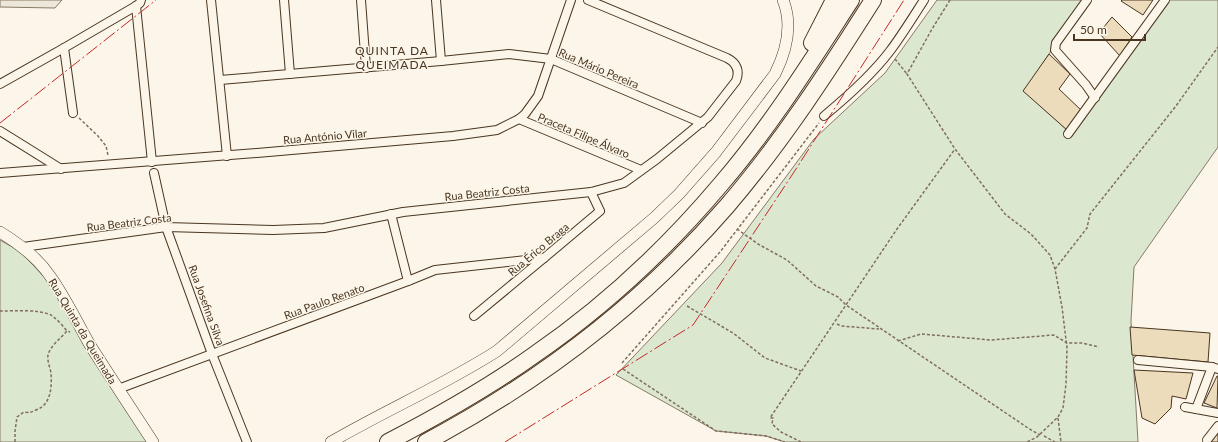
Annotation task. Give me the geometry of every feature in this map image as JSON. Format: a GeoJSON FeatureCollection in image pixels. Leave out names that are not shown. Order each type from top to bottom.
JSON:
{"type":"FeatureCollection","features":[{"type":"Feature","properties":{"kind":"highway"},"geometry":{"type":"LineString","coordinates":[[561,336],[637,264],[678,222],[736,155],[786,86],[821,26],[834,0]]}},
{"type":"Feature","properties":{"kind":"highway"},"geometry":{"type":"LineString","coordinates":[[388,442],[475,394],[535,355],[582,320],[642,268],[722,183],[771,120],[805,72],[851,0]]}},
{"type":"Feature","properties":{"kind":"highway"},"geometry":{"type":"LineString","coordinates":[[426,442],[516,390],[556,362],[620,313],[674,263],[717,217],[756,170],[796,116],[874,0]]}},
{"type":"Feature","properties":{"kind":"street"},"geometry":{"type":"LineString","coordinates":[[211,0],[227,156]]}},
{"type":"Feature","properties":{"kind":"street"},"geometry":{"type":"LineString","coordinates":[[284,0],[290,74]]}},
{"type":"Feature","properties":{"kind":"street"},"geometry":{"type":"LineString","coordinates":[[361,0],[366,68]]}},
{"type":"Feature","properties":{"kind":"street"},"geometry":{"type":"LineString","coordinates":[[436,0],[442,61]]}},
{"type":"Feature","properties":{"kind":"street","name":"Rua António Vilar"},"geometry":{"type":"LineString","coordinates":[[0,173],[227,156],[497,130],[519,120],[538,96],[571,0]]}},
{"type":"Feature","properties":{"kind":"street","name":"Rua Beatriz Costa"},"geometry":{"type":"LineString","coordinates":[[23,247],[166,227],[273,230],[324,228],[411,211],[591,192],[624,183],[708,117],[736,81],[738,76],[736,64],[727,58],[588,0]]}},
{"type":"Feature","properties":{"kind":"street"},"geometry":{"type":"LineString","coordinates":[[332,442],[478,363],[497,351],[638,234],[659,214],[683,190],[716,152],[775,74],[782,60],[788,37],[788,15],[783,0]]}},
{"type":"Feature","properties":{"kind":"street"},"geometry":{"type":"LineString","coordinates":[[824,116],[863,81],[889,52],[924,0]]}},
{"type":"Feature","properties":{"kind":"street"},"geometry":{"type":"LineString","coordinates":[[1087,0],[1056,42],[1055,50],[1086,85],[1095,98]]}},
{"type":"Feature","properties":{"kind":"street"},"geometry":{"type":"LineString","coordinates":[[1068,134],[1165,0]]}},
{"type":"Feature","properties":{"kind":"street"},"geometry":{"type":"LineString","coordinates":[[0,84],[139,3],[152,162]]}},
{"type":"Feature","properties":{"kind":"street"},"geometry":{"type":"LineString","coordinates":[[64,48],[73,113]]}},
{"type":"Feature","properties":{"kind":"street","name":"Rua Mário Pereira"},"geometry":{"type":"LineString","coordinates":[[220,80],[509,54],[551,60],[702,123]]}},
{"type":"Feature","properties":{"kind":"street","name":"Praceta Filipe Álvaro"},"geometry":{"type":"LineString","coordinates":[[519,120],[641,170]]}},
{"type":"Feature","properties":{"kind":"street"},"geometry":{"type":"LineString","coordinates":[[0,131],[61,169]]}},
{"type":"Feature","properties":{"kind":"street","name":"Rua Josefina Silva"},"geometry":{"type":"LineString","coordinates":[[154,173],[166,227],[212,354],[247,442]]}},
{"type":"Feature","properties":{"kind":"street","name":"Rua Érico Braga"},"geometry":{"type":"LineString","coordinates":[[474,316],[600,210],[591,192]]}},
{"type":"Feature","properties":{"kind":"street"},"geometry":{"type":"LineString","coordinates":[[391,214],[408,281]]}},
{"type":"Feature","properties":{"kind":"street","name":"Rua Quinta da Queimada"},"geometry":{"type":"LineString","coordinates":[[0,232],[23,247],[50,276],[82,332],[153,442]]}},
{"type":"Feature","properties":{"kind":"street","name":"Rua Paulo Renato"},"geometry":{"type":"LineString","coordinates":[[118,389],[435,270],[544,258]]}},
{"type":"Feature","properties":{"kind":"street"},"geometry":{"type":"LineString","coordinates":[[1138,360],[1215,368],[1196,409]]}},
{"type":"Feature","properties":{"kind":"street"},"geometry":{"type":"LineString","coordinates":[[1185,407],[1218,413]]}},
{"type":"Feature","properties":{"kind":"street"},"geometry":{"type":"LineString","coordinates":[[1207,440],[1218,426]]}},
{"type":"Feature","properties":{"kind":"path"},"geometry":{"type":"LineString","coordinates":[[907,74],[932,28],[950,0]]}},
{"type":"Feature","properties":{"kind":"path"},"geometry":{"type":"LineString","coordinates":[[1055,270],[1087,228],[1090,214],[1176,106],[1218,47]]}},
{"type":"Feature","properties":{"kind":"path"},"geometry":{"type":"LineString","coordinates":[[889,52],[907,74],[955,149],[1005,214],[1031,234],[1050,255],[1055,270],[1067,343],[1066,384],[1063,408],[1058,417],[1040,434],[1027,442]]}},
{"type":"Feature","properties":{"kind":"path"},"geometry":{"type":"LineString","coordinates":[[73,113],[98,136],[106,146],[109,165]]}},
{"type":"Feature","properties":{"kind":"path"},"geometry":{"type":"LineString","coordinates":[[622,363],[720,252],[824,116]]}},
{"type":"Feature","properties":{"kind":"path"},"geometry":{"type":"LineString","coordinates":[[801,442],[781,432],[772,424],[773,418],[770,418],[897,229],[955,149]]}},
{"type":"Feature","properties":{"kind":"path"},"geometry":{"type":"LineString","coordinates":[[737,229],[758,244],[787,260],[816,286],[838,297],[846,305],[881,330],[1028,428],[1040,434]]}},
{"type":"Feature","properties":{"kind":"path"},"geometry":{"type":"LineString","coordinates":[[687,306],[733,333],[765,358],[801,371]]}},
{"type":"Feature","properties":{"kind":"path"},"geometry":{"type":"LineString","coordinates":[[0,311],[38,312],[51,316],[63,325],[67,332]]}},
{"type":"Feature","properties":{"kind":"path"},"geometry":{"type":"LineString","coordinates":[[837,324],[841,326],[881,330]]}},
{"type":"Feature","properties":{"kind":"path"},"geometry":{"type":"LineString","coordinates":[[15,442],[14,431],[17,417],[24,412],[28,413],[39,409],[44,406],[48,400],[51,378],[47,357],[50,350],[67,332],[82,332]]}},
{"type":"Feature","properties":{"kind":"path"},"geometry":{"type":"LineString","coordinates":[[898,341],[921,334],[991,340],[1054,335],[1067,343],[1082,343],[1099,347]]}},
{"type":"Feature","properties":{"kind":"path"},"geometry":{"type":"LineString","coordinates":[[623,369],[716,431],[766,436],[785,442]]}},
{"type":"Feature","properties":{"kind":"path"},"geometry":{"type":"LineString","coordinates":[[1058,417],[1061,442]]}},
{"type":"Feature","properties":{"kind":"path"},"geometry":{"type":"LineString","coordinates":[[1044,436],[1055,442]]}},
{"type":"Feature","properties":{"kind":"green space"},"geometry":{"type":"Polygon","coordinates":[[[937,0],[1083,0],[1024,91],[1067,130],[1167,0],[1218,0],[1218,147],[1134,267],[1131,321],[1138,442],[785,442],[766,436],[716,431],[616,375],[722,263],[814,139],[885,73],[937,0]]]}},
{"type":"Feature","properties":{"kind":"green space"},"geometry":{"type":"Polygon","coordinates":[[[0,240],[21,252],[46,279],[149,442],[0,442],[0,240]]]}},
{"type":"Feature","properties":{"kind":"shaded area"},"geometry":{"type":"Polygon","coordinates":[[[0,0],[62,0],[55,8],[0,7],[0,0]]]}},
{"type":"Feature","properties":{"kind":"building"},"geometry":{"type":"Polygon","coordinates":[[[1153,0],[1143,15],[1121,1],[1153,0]]]}},
{"type":"Feature","properties":{"kind":"building"},"geometry":{"type":"Polygon","coordinates":[[[1112,17],[1132,37],[1120,56],[1099,33],[1112,17]]]}},
{"type":"Feature","properties":{"kind":"building"},"geometry":{"type":"Polygon","coordinates":[[[1049,54],[1070,74],[1059,89],[1082,111],[1067,130],[1023,91],[1049,54]]]}},
{"type":"Feature","properties":{"kind":"building"},"geometry":{"type":"Polygon","coordinates":[[[1130,327],[1210,333],[1208,362],[1132,355],[1130,327]]]}},
{"type":"Feature","properties":{"kind":"building"},"geometry":{"type":"Polygon","coordinates":[[[1134,370],[1193,373],[1186,399],[1172,396],[1171,408],[1155,424],[1142,418],[1134,370]]]}},
{"type":"Feature","properties":{"kind":"building"},"geometry":{"type":"Polygon","coordinates":[[[1218,376],[1217,408],[1204,403],[1218,376]]]}},
{"type":"Feature","properties":{"kind":"building"},"geometry":{"type":"Polygon","coordinates":[[[1218,433],[1218,442],[1211,442],[1218,433]]]}},
{"type":"Feature","properties":{"kind":"power"},"geometry":{"type":"LineString","coordinates":[[0,123],[156,0]]}},
{"type":"Feature","properties":{"kind":"power"},"geometry":{"type":"LineString","coordinates":[[505,442],[693,325],[796,169],[904,0]]}},
{"type":"Feature","properties":{"kind":"district","name":"QUINTA DA QUEIMADA"},"geometry":{"type":"Point","coordinates":[392,57]}}]}
